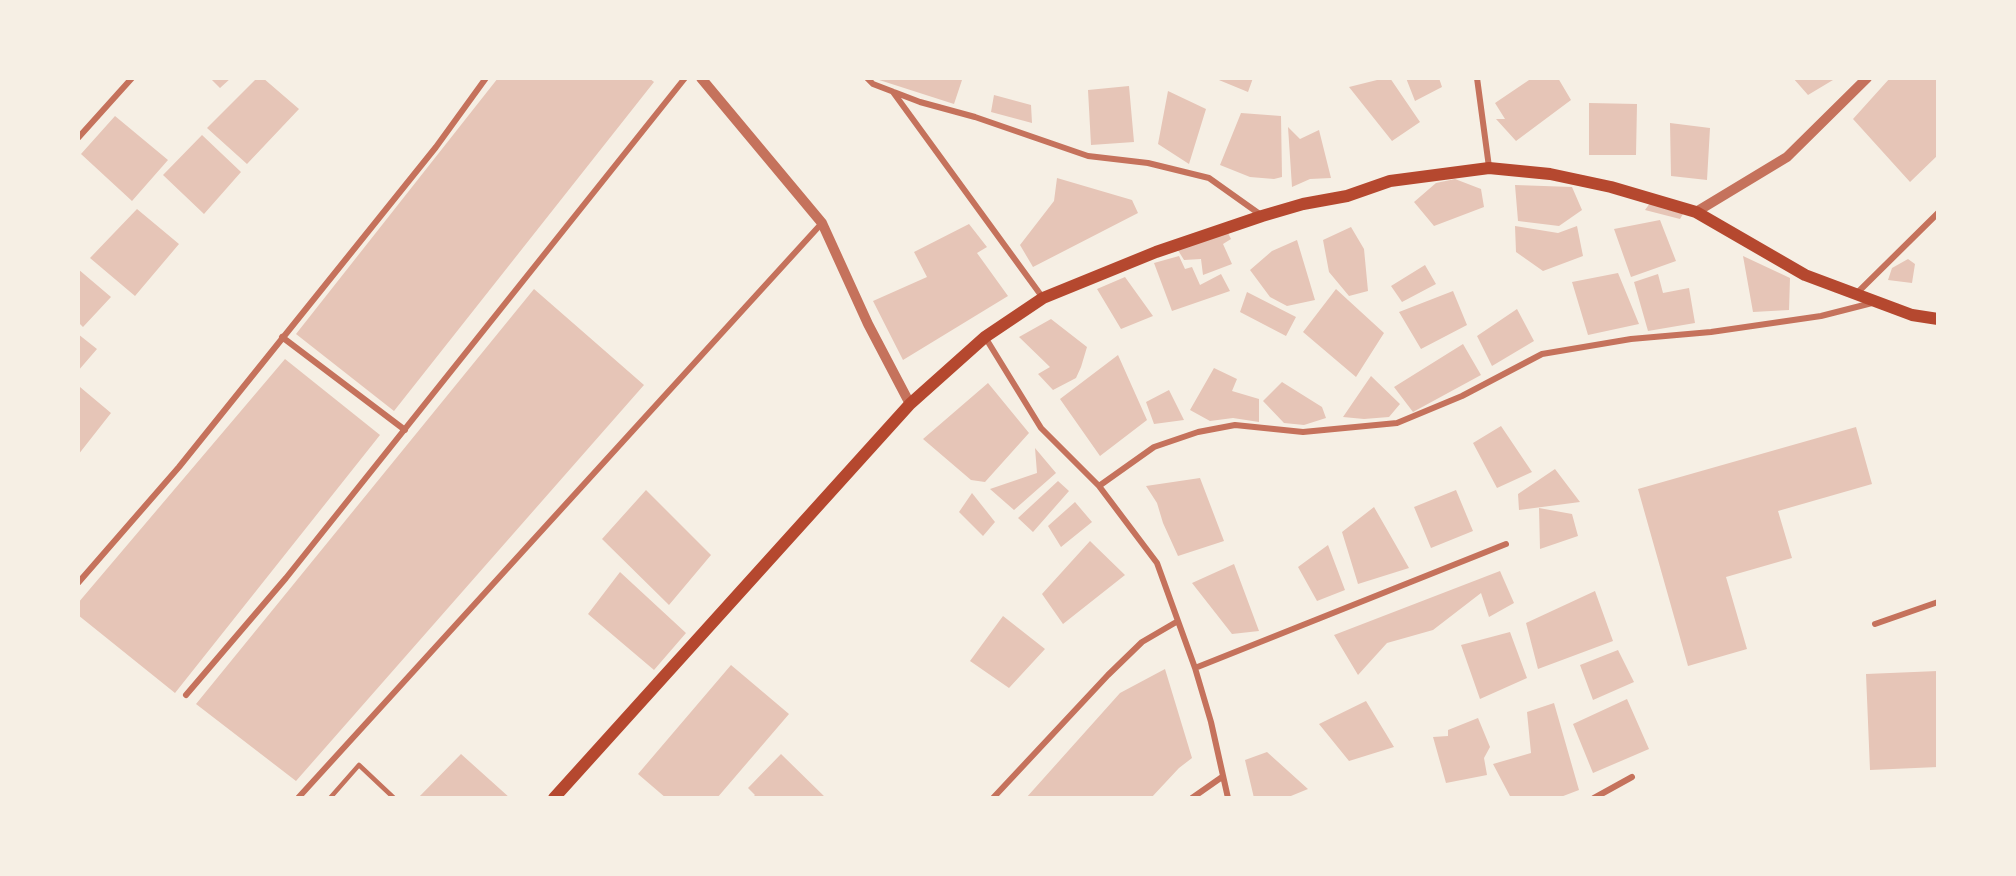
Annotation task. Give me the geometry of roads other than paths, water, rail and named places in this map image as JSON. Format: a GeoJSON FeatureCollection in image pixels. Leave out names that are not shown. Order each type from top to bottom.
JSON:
{"type":"FeatureCollection","features":[{"type":"Feature","properties":{"kind":"main road"},"geometry":{"type":"LineString","coordinates":[[554,798],[909,404],[985,337],[1043,298],[1156,252],[1262,216],[1303,204],[1347,196],[1390,181],[1489,168],[1550,174],[1611,187],[1696,212],[1805,275],[1912,315],[1938,318]]}},
{"type":"Feature","properties":{"kind":"street"},"geometry":{"type":"LineString","coordinates":[[78,138],[132,78]]}},
{"type":"Feature","properties":{"kind":"street"},"geometry":{"type":"LineString","coordinates":[[78,583],[179,467],[436,147],[486,78]]}},
{"type":"Feature","properties":{"kind":"street"},"geometry":{"type":"LineString","coordinates":[[186,695],[286,578],[685,78]]}},
{"type":"Feature","properties":{"kind":"street"},"geometry":{"type":"LineString","coordinates":[[701,78],[822,223],[868,324],[909,404]]}},
{"type":"Feature","properties":{"kind":"street"},"geometry":{"type":"LineString","coordinates":[[867,78],[873,84],[920,102],[975,117],[1088,156],[1148,163],[1209,178],[1262,216]]}},
{"type":"Feature","properties":{"kind":"street"},"geometry":{"type":"LineString","coordinates":[[1477,78],[1489,168]]}},
{"type":"Feature","properties":{"kind":"street"},"geometry":{"type":"LineString","coordinates":[[1696,212],[1787,157],[1867,78]]}},
{"type":"Feature","properties":{"kind":"street"},"geometry":{"type":"LineString","coordinates":[[893,92],[1043,298]]}},
{"type":"Feature","properties":{"kind":"street"},"geometry":{"type":"LineString","coordinates":[[1856,294],[1938,213]]}},
{"type":"Feature","properties":{"kind":"street"},"geometry":{"type":"LineString","coordinates":[[298,798],[822,223]]}},
{"type":"Feature","properties":{"kind":"street"},"geometry":{"type":"LineString","coordinates":[[1099,486],[1154,447],[1198,432],[1235,425],[1303,432],[1397,423],[1462,396],[1542,354],[1631,339],[1711,332],[1821,316],[1876,302]]}},
{"type":"Feature","properties":{"kind":"street"},"geometry":{"type":"LineString","coordinates":[[282,337],[405,430]]}},
{"type":"Feature","properties":{"kind":"street"},"geometry":{"type":"LineString","coordinates":[[985,337],[1041,428],[1099,486],[1157,563],[1195,668],[1211,722],[1228,798]]}},
{"type":"Feature","properties":{"kind":"street"},"geometry":{"type":"LineString","coordinates":[[1195,668],[1506,544]]}},
{"type":"Feature","properties":{"kind":"street"},"geometry":{"type":"LineString","coordinates":[[1875,624],[1938,602]]}},
{"type":"Feature","properties":{"kind":"street"},"geometry":{"type":"LineString","coordinates":[[993,798],[1142,642],[1178,621]]}},
{"type":"Feature","properties":{"kind":"street"},"geometry":{"type":"LineString","coordinates":[[1192,798],[1222,777]]}},
{"type":"Feature","properties":{"kind":"street"},"geometry":{"type":"LineString","coordinates":[[1594,798],[1632,777]]}},
{"type":"Feature","properties":{"kind":"lane"},"geometry":{"type":"LineString","coordinates":[[330,798],[359,765],[394,798]]}}]}
